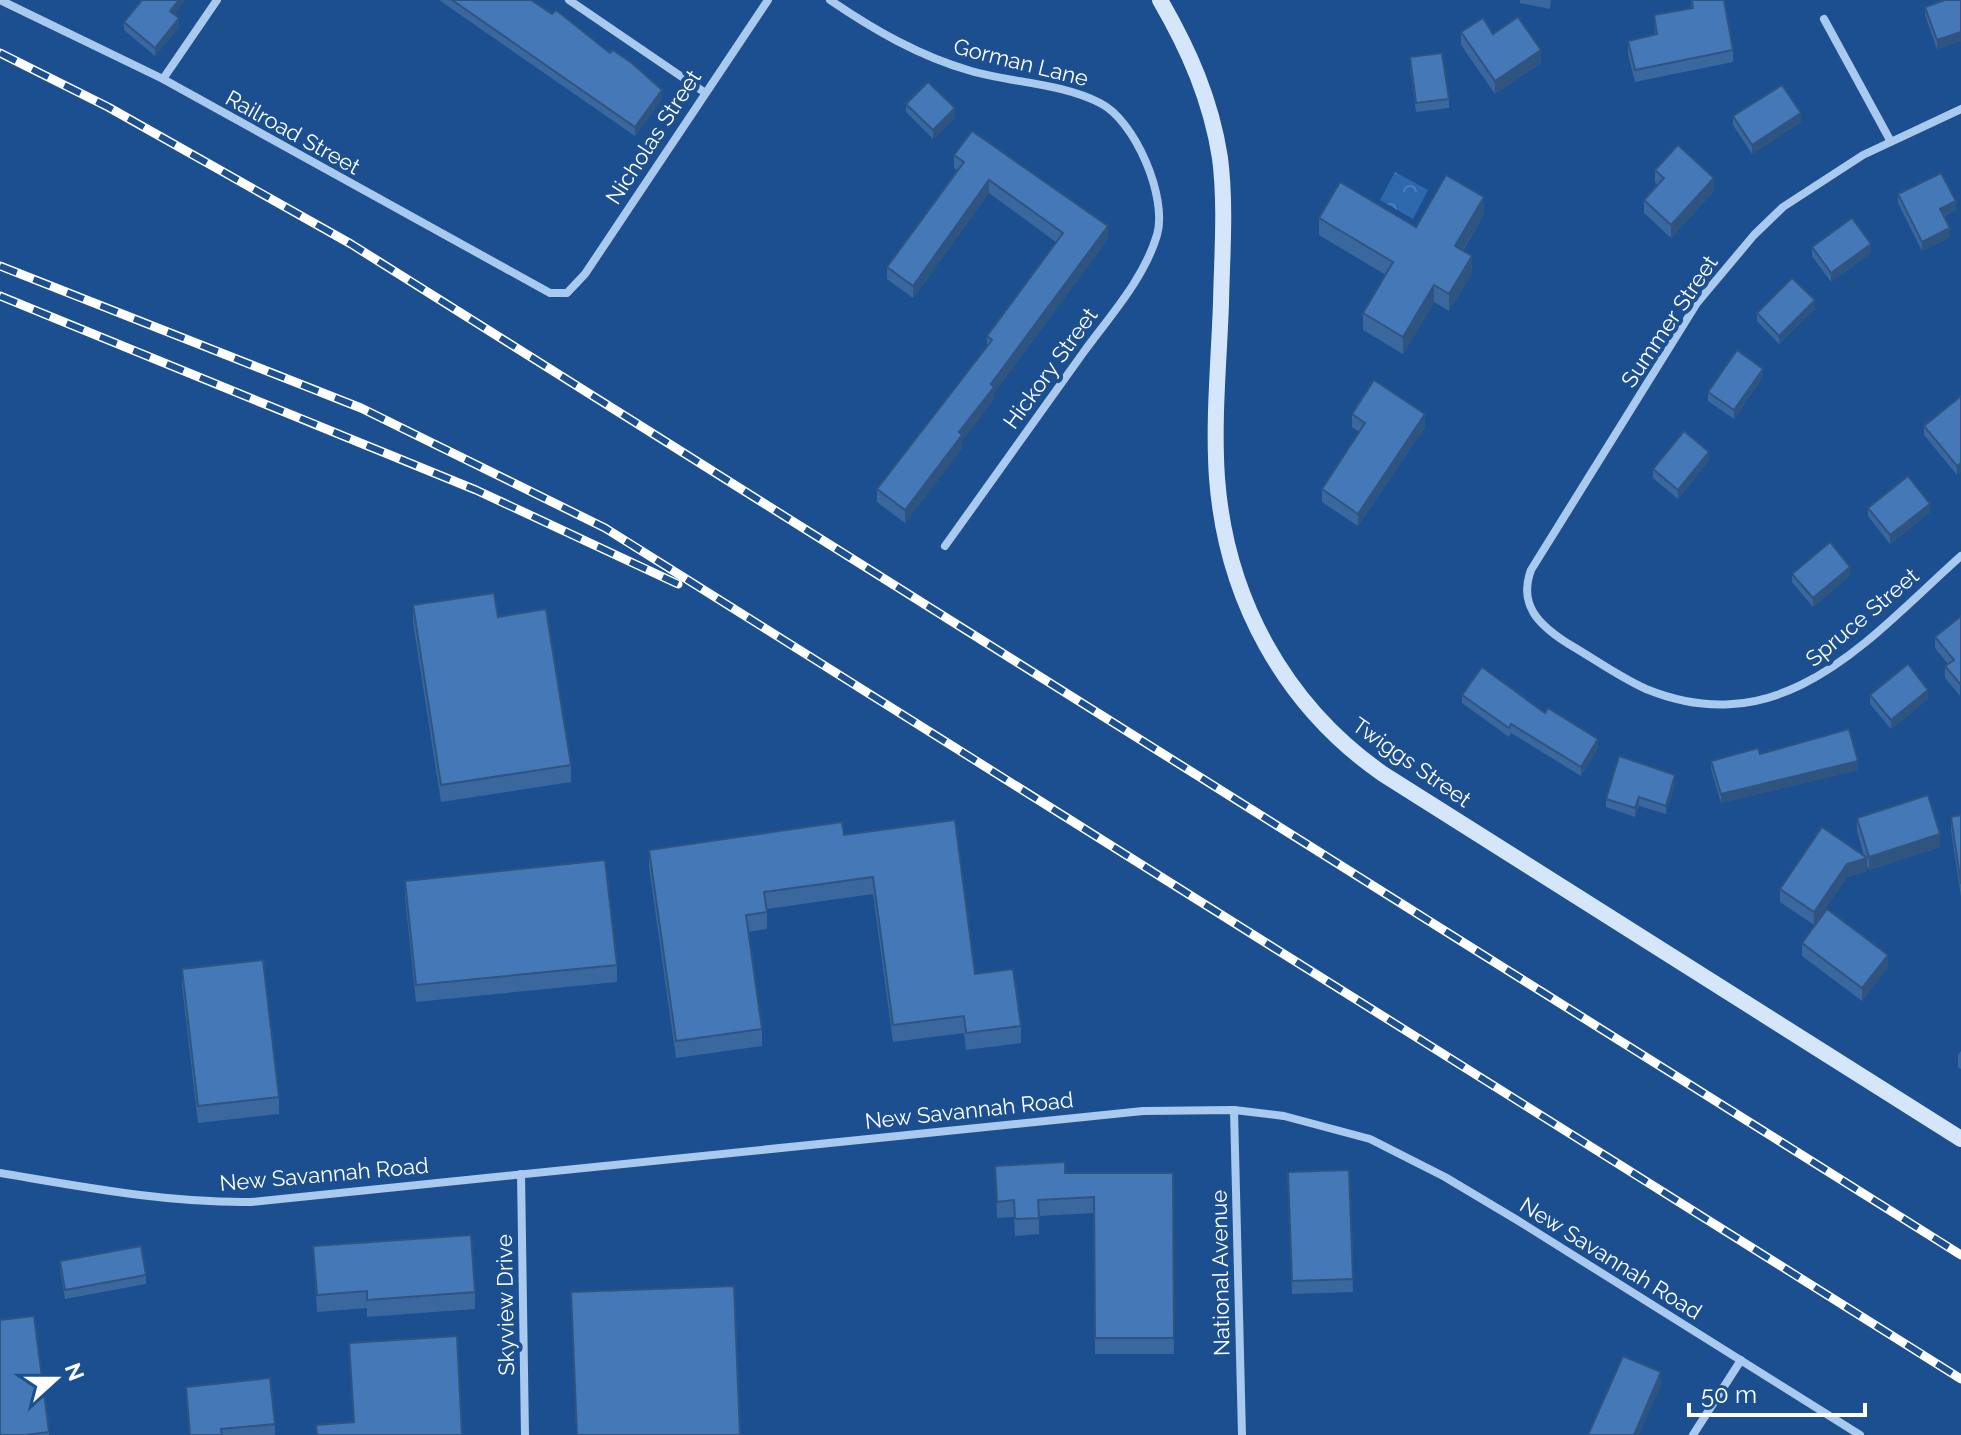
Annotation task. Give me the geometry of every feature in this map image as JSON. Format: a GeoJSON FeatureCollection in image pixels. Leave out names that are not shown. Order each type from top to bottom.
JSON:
{"type":"FeatureCollection","features":[{"type":"Feature","properties":{"kind":"main road","name":"Twiggs Street"},"geometry":{"type":"LineString","coordinates":[[1160,0],[1204,89],[1220,157],[1222,237],[1216,448],[1224,534],[1251,618],[1284,675],[1316,716],[1383,774],[1961,1139]]}},
{"type":"Feature","properties":{"kind":"street","name":"Railroad Street"},"geometry":{"type":"LineString","coordinates":[[0,0],[163,79],[540,290],[567,293]]}},
{"type":"Feature","properties":{"kind":"street"},"geometry":{"type":"LineString","coordinates":[[163,79],[217,0]]}},
{"type":"Feature","properties":{"kind":"street"},"geometry":{"type":"LineString","coordinates":[[569,0],[704,92]]}},
{"type":"Feature","properties":{"kind":"street","name":"Nicholas Street"},"geometry":{"type":"LineString","coordinates":[[567,293],[585,274],[768,0]]}},
{"type":"Feature","properties":{"kind":"street","name":"Gorman Lane"},"geometry":{"type":"LineString","coordinates":[[830,0],[901,44],[941,60],[971,71],[1088,97],[1110,108],[1124,122],[1152,174],[1158,201]]}},
{"type":"Feature","properties":{"kind":"street"},"geometry":{"type":"LineString","coordinates":[[1824,19],[1890,140]]}},
{"type":"Feature","properties":{"kind":"street","name":"Summer Street"},"geometry":{"type":"LineString","coordinates":[[1526,600],[1525,591],[1531,570],[1697,303],[1726,266],[1783,207],[1890,140],[1961,109]]}},
{"type":"Feature","properties":{"kind":"street","name":"Hickory Street"},"geometry":{"type":"LineString","coordinates":[[945,546],[1128,291],[1157,235],[1158,201]]}},
{"type":"Feature","properties":{"kind":"street","name":"Spruce Street"},"geometry":{"type":"LineString","coordinates":[[1526,600],[1547,630],[1646,688],[1698,701],[1749,703],[1796,691],[1829,672],[1961,556]]}},
{"type":"Feature","properties":{"kind":"street","name":"New Savannah Road"},"geometry":{"type":"LineString","coordinates":[[0,1173],[200,1203],[251,1202],[1143,1111],[1234,1110],[1321,1124],[1391,1149],[1493,1206],[1860,1435]]}},
{"type":"Feature","properties":{"kind":"street","name":"National Avenue"},"geometry":{"type":"LineString","coordinates":[[1234,1110],[1242,1435]]}},
{"type":"Feature","properties":{"kind":"street","name":"Skyview Drive"},"geometry":{"type":"LineString","coordinates":[[521,1174],[525,1435]]}},
{"type":"Feature","properties":{"kind":"street"},"geometry":{"type":"LineString","coordinates":[[1693,1435],[1741,1360]]}},
{"type":"Feature","properties":{"kind":"green space"},"geometry":{"type":"Polygon","coordinates":[[[1395,172],[1428,190],[1413,219],[1380,200],[1395,172]]]}},
{"type":"Feature","properties":{"kind":"building"},"geometry":{"type":"Polygon","coordinates":[[[142,0],[179,0],[170,11],[179,18],[155,48],[124,22],[142,0]]]}},
{"type":"Feature","properties":{"kind":"building"},"geometry":{"type":"Polygon","coordinates":[[[452,0],[531,0],[552,14],[556,10],[610,53],[613,50],[633,64],[662,90],[635,127],[452,0]]]}},
{"type":"Feature","properties":{"kind":"building"},"geometry":{"type":"Polygon","coordinates":[[[1692,0],[1724,0],[1733,50],[1635,70],[1628,41],[1657,34],[1654,15],[1693,8],[1692,0]]]}},
{"type":"Feature","properties":{"kind":"building"},"geometry":{"type":"Polygon","coordinates":[[[1945,0],[1961,0],[1961,32],[1937,40],[1925,7],[1945,0]]]}},
{"type":"Feature","properties":{"kind":"building"},"geometry":{"type":"Polygon","coordinates":[[[1518,17],[1541,50],[1495,81],[1461,32],[1483,18],[1493,34],[1518,17]]]}},
{"type":"Feature","properties":{"kind":"building"},"geometry":{"type":"Polygon","coordinates":[[[1442,53],[1449,99],[1416,103],[1410,57],[1442,53]]]}},
{"type":"Feature","properties":{"kind":"building"},"geometry":{"type":"Polygon","coordinates":[[[928,82],[955,108],[933,130],[906,104],[928,82]]]}},
{"type":"Feature","properties":{"kind":"building"},"geometry":{"type":"Polygon","coordinates":[[[1782,85],[1801,113],[1752,145],[1733,116],[1782,85]]]}},
{"type":"Feature","properties":{"kind":"building"},"geometry":{"type":"Polygon","coordinates":[[[972,131],[1108,226],[991,384],[994,387],[959,432],[962,435],[905,510],[877,489],[992,340],[987,336],[1063,233],[989,180],[913,286],[887,267],[964,162],[954,155],[972,131]]]}},
{"type":"Feature","properties":{"kind":"building"},"geometry":{"type":"Polygon","coordinates":[[[1678,145],[1714,178],[1671,225],[1644,200],[1664,178],[1655,170],[1678,145]]]}},
{"type":"Feature","properties":{"kind":"building"},"geometry":{"type":"Polygon","coordinates":[[[1941,173],[1956,201],[1940,209],[1950,228],[1922,242],[1898,194],[1941,173]]]}},
{"type":"Feature","properties":{"kind":"building"},"geometry":{"type":"Polygon","coordinates":[[[1446,175],[1484,197],[1455,246],[1472,256],[1449,294],[1434,285],[1403,337],[1363,313],[1393,262],[1319,218],[1340,182],[1416,227],[1446,175]]]}},
{"type":"Feature","properties":{"kind":"building"},"geometry":{"type":"Polygon","coordinates":[[[1852,218],[1871,244],[1831,273],[1812,247],[1852,218]]]}},
{"type":"Feature","properties":{"kind":"building"},"geometry":{"type":"Polygon","coordinates":[[[1792,278],[1815,300],[1779,336],[1757,313],[1792,278]]]}},
{"type":"Feature","properties":{"kind":"building"},"geometry":{"type":"Polygon","coordinates":[[[1737,350],[1763,369],[1734,410],[1708,392],[1737,350]]]}},
{"type":"Feature","properties":{"kind":"building"},"geometry":{"type":"Polygon","coordinates":[[[1374,380],[1425,414],[1358,514],[1322,489],[1365,423],[1352,414],[1374,380]]]}},
{"type":"Feature","properties":{"kind":"building"},"geometry":{"type":"Polygon","coordinates":[[[1961,396],[1961,463],[1957,466],[1924,426],[1961,396]]]}},
{"type":"Feature","properties":{"kind":"building"},"geometry":{"type":"Polygon","coordinates":[[[1684,431],[1709,452],[1678,490],[1653,469],[1684,431]]]}},
{"type":"Feature","properties":{"kind":"building"},"geometry":{"type":"Polygon","coordinates":[[[1908,476],[1930,504],[1890,535],[1868,508],[1908,476]]]}},
{"type":"Feature","properties":{"kind":"building"},"geometry":{"type":"Polygon","coordinates":[[[1830,542],[1850,567],[1813,598],[1792,574],[1830,542]]]}},
{"type":"Feature","properties":{"kind":"building"},"geometry":{"type":"Polygon","coordinates":[[[494,593],[498,617],[546,609],[571,765],[441,785],[413,605],[494,593]]]}},
{"type":"Feature","properties":{"kind":"building"},"geometry":{"type":"Polygon","coordinates":[[[1961,616],[1960,684],[1945,666],[1954,660],[1935,637],[1961,616]]]}},
{"type":"Feature","properties":{"kind":"building"},"geometry":{"type":"Polygon","coordinates":[[[1908,664],[1928,690],[1891,720],[1870,695],[1908,664]]]}},
{"type":"Feature","properties":{"kind":"building"},"geometry":{"type":"Polygon","coordinates":[[[1482,667],[1545,713],[1548,708],[1598,739],[1581,767],[1511,724],[1509,728],[1462,695],[1482,667]]]}},
{"type":"Feature","properties":{"kind":"building"},"geometry":{"type":"Polygon","coordinates":[[[1849,729],[1858,761],[1721,794],[1711,761],[1758,748],[1760,754],[1849,729]]]}},
{"type":"Feature","properties":{"kind":"building"},"geometry":{"type":"Polygon","coordinates":[[[1619,756],[1675,775],[1666,806],[1639,797],[1635,808],[1606,799],[1619,756]]]}},
{"type":"Feature","properties":{"kind":"building"},"geometry":{"type":"Polygon","coordinates":[[[1928,795],[1940,834],[1869,857],[1857,818],[1928,795]]]}},
{"type":"Feature","properties":{"kind":"building"},"geometry":{"type":"Polygon","coordinates":[[[1961,815],[1961,884],[1951,817],[1961,815]]]}},
{"type":"Feature","properties":{"kind":"building"},"geometry":{"type":"Polygon","coordinates":[[[955,820],[975,974],[1013,969],[1021,1026],[966,1033],[964,1016],[893,1025],[873,877],[764,892],[767,912],[746,915],[762,1029],[676,1041],[649,850],[842,822],[844,835],[955,820]]]}},
{"type":"Feature","properties":{"kind":"building"},"geometry":{"type":"Polygon","coordinates":[[[1822,827],[1867,858],[1847,864],[1814,912],[1780,889],[1822,827]]]}},
{"type":"Feature","properties":{"kind":"building"},"geometry":{"type":"Polygon","coordinates":[[[605,860],[617,965],[416,985],[405,881],[605,860]]]}},
{"type":"Feature","properties":{"kind":"building"},"geometry":{"type":"Polygon","coordinates":[[[1827,909],[1888,955],[1862,988],[1802,943],[1827,909]]]}},
{"type":"Feature","properties":{"kind":"building"},"geometry":{"type":"Polygon","coordinates":[[[263,960],[279,1097],[198,1106],[182,969],[263,960]]]}},
{"type":"Feature","properties":{"kind":"building"},"geometry":{"type":"Polygon","coordinates":[[[1065,1162],[1065,1173],[1173,1173],[1174,1338],[1095,1338],[1094,1197],[1038,1200],[1039,1218],[1015,1219],[1014,1200],[997,1202],[995,1166],[1065,1162]]]}},
{"type":"Feature","properties":{"kind":"building"},"geometry":{"type":"Polygon","coordinates":[[[1349,1170],[1353,1279],[1292,1281],[1288,1172],[1349,1170]]]}},
{"type":"Feature","properties":{"kind":"building"},"geometry":{"type":"Polygon","coordinates":[[[471,1235],[475,1292],[367,1300],[367,1291],[317,1295],[313,1246],[471,1235]]]}},
{"type":"Feature","properties":{"kind":"building"},"geometry":{"type":"Polygon","coordinates":[[[141,1246],[146,1275],[65,1290],[60,1261],[141,1246]]]}},
{"type":"Feature","properties":{"kind":"building"},"geometry":{"type":"Polygon","coordinates":[[[734,1286],[740,1435],[577,1435],[571,1292],[734,1286]]]}},
{"type":"Feature","properties":{"kind":"building"},"geometry":{"type":"Polygon","coordinates":[[[34,1316],[49,1432],[0,1435],[0,1320],[34,1316]]]}},
{"type":"Feature","properties":{"kind":"building"},"geometry":{"type":"Polygon","coordinates":[[[457,1336],[462,1435],[317,1435],[316,1425],[354,1422],[349,1343],[457,1336]]]}},
{"type":"Feature","properties":{"kind":"building"},"geometry":{"type":"Polygon","coordinates":[[[1623,1356],[1661,1372],[1634,1435],[1588,1435],[1623,1356]]]}},
{"type":"Feature","properties":{"kind":"building"},"geometry":{"type":"Polygon","coordinates":[[[270,1378],[275,1424],[221,1429],[222,1435],[190,1435],[186,1387],[270,1378]]]}},
{"type":"Feature","properties":{"kind":"railway"},"geometry":{"type":"LineString","coordinates":[[0,53],[108,107],[351,244],[1961,1255]]}},
{"type":"Feature","properties":{"kind":"railway"},"geometry":{"type":"LineString","coordinates":[[0,266],[361,408],[605,528],[1961,1379]]}},
{"type":"Feature","properties":{"kind":"railway"},"geometry":{"type":"LineString","coordinates":[[0,296],[476,490],[678,584]]}}]}
